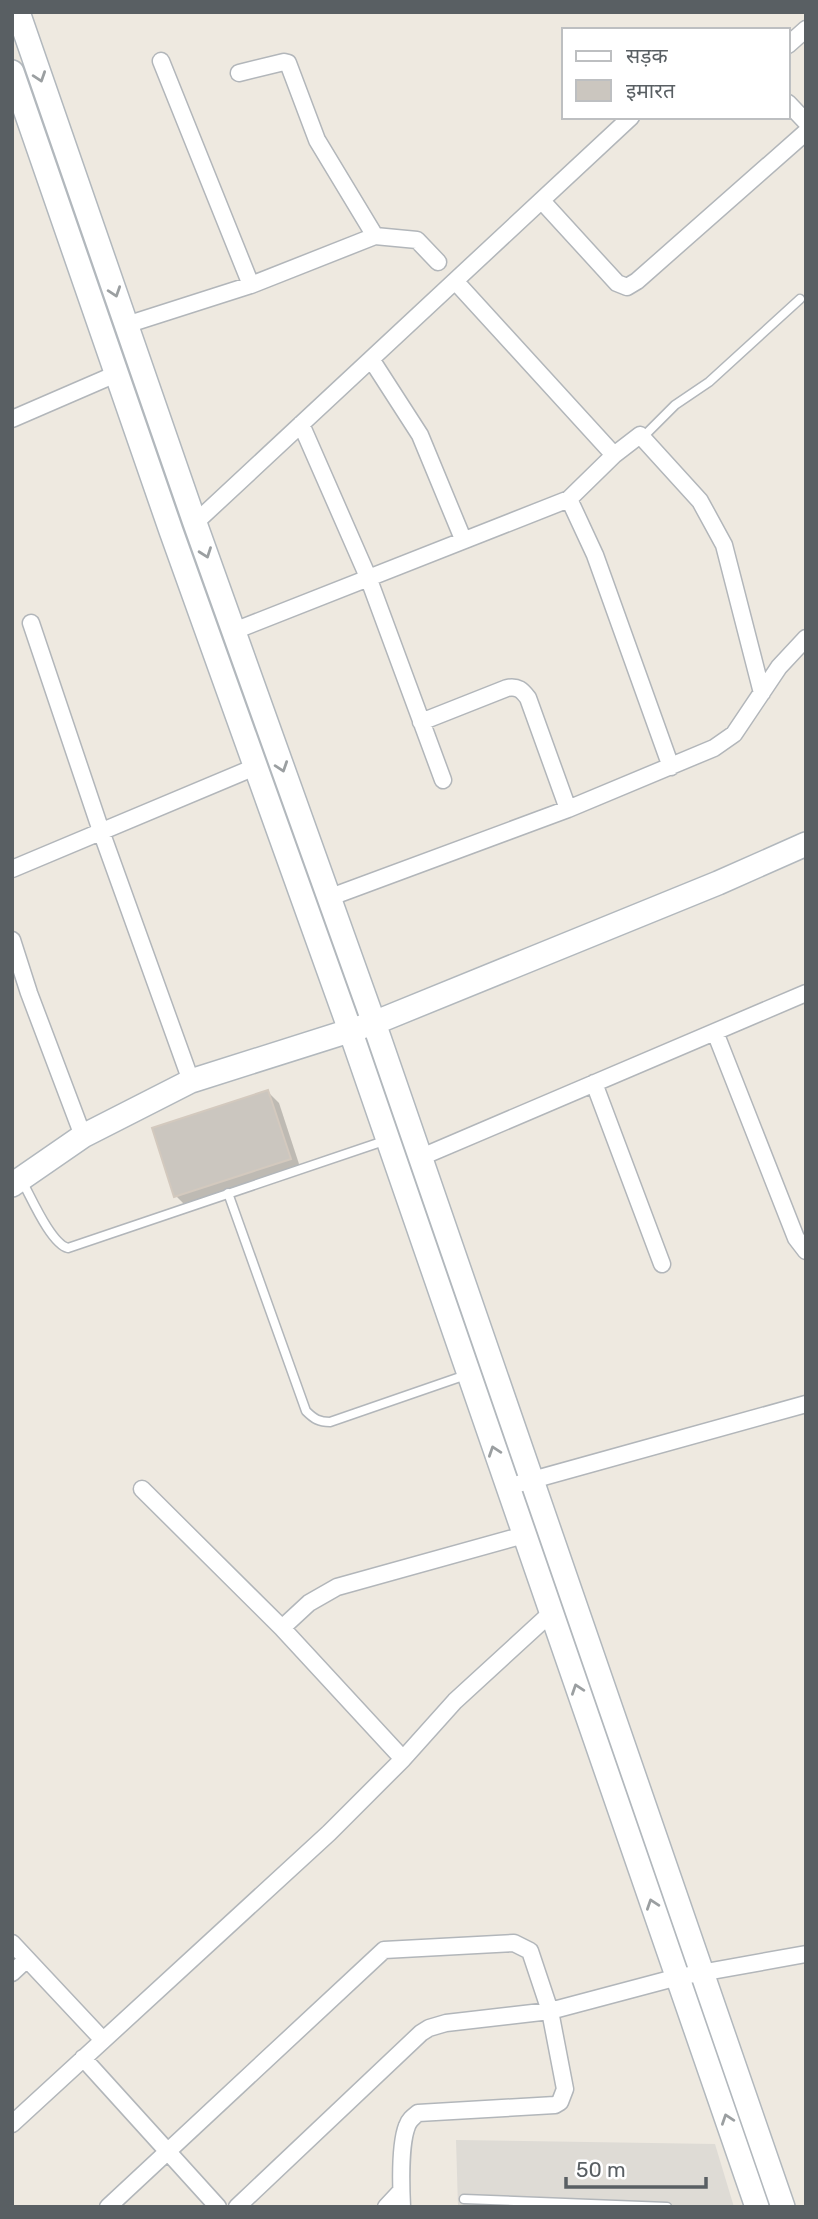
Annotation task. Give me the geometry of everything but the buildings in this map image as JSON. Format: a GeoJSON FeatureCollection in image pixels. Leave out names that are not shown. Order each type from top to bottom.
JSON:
{"type":"FeatureCollection","features":[{"type":"Feature","properties":{"kind":"main road"},"geometry":{"type":"LineString","coordinates":[[18,12],[195,523],[374,1023],[783,2207]]}},
{"type":"Feature","properties":{"kind":"main road"},"geometry":{"type":"LineString","coordinates":[[12,72],[350,1030],[757,2207]]}},
{"type":"Feature","properties":{"kind":"main road"},"geometry":{"type":"LineString","coordinates":[[17,1182],[83,1136],[191,1081],[374,1023],[718,883],[806,844]]}},
{"type":"Feature","properties":{"kind":"street"},"geometry":{"type":"LineString","coordinates":[[790,43],[806,29]]}},
{"type":"Feature","properties":{"kind":"street"},"geometry":{"type":"LineString","coordinates":[[161,61],[251,285]]}},
{"type":"Feature","properties":{"kind":"street"},"geometry":{"type":"LineString","coordinates":[[239,72],[288,63],[317,140],[375,236]]}},
{"type":"Feature","properties":{"kind":"street"},"geometry":{"type":"LineString","coordinates":[[790,105],[806,122]]}},
{"type":"Feature","properties":{"kind":"street"},"geometry":{"type":"LineString","coordinates":[[195,523],[629,119]]}},
{"type":"Feature","properties":{"kind":"street"},"geometry":{"type":"LineString","coordinates":[[542,201],[617,283],[627,287],[806,132]]}},
{"type":"Feature","properties":{"kind":"street"},"geometry":{"type":"LineString","coordinates":[[126,325],[251,285],[375,236],[416,240],[438,262]]}},
{"type":"Feature","properties":{"kind":"street"},"geometry":{"type":"LineString","coordinates":[[456,282],[614,455]]}},
{"type":"Feature","properties":{"kind":"street"},"geometry":{"type":"LineString","coordinates":[[371,359],[420,435],[463,539]]}},
{"type":"Feature","properties":{"kind":"street"},"geometry":{"type":"LineString","coordinates":[[12,419],[117,374]]}},
{"type":"Feature","properties":{"kind":"street"},"geometry":{"type":"LineString","coordinates":[[301,424],[368,577],[443,780]]}},
{"type":"Feature","properties":{"kind":"street"},"geometry":{"type":"LineString","coordinates":[[234,631],[569,499],[635,437],[643,436],[700,501],[724,545],[762,693]]}},
{"type":"Feature","properties":{"kind":"street"},"geometry":{"type":"LineString","coordinates":[[569,499],[595,555],[671,767]]}},
{"type":"Feature","properties":{"kind":"street"},"geometry":{"type":"LineString","coordinates":[[31,624],[101,831],[191,1081]]}},
{"type":"Feature","properties":{"kind":"street"},"geometry":{"type":"LineString","coordinates":[[328,898],[568,809],[724,742],[734,734],[779,667],[806,638]]}},
{"type":"Feature","properties":{"kind":"street"},"geometry":{"type":"LineString","coordinates":[[421,722],[507,688],[513,687],[522,691],[528,698],[568,809]]}},
{"type":"Feature","properties":{"kind":"street"},"geometry":{"type":"LineString","coordinates":[[12,869],[255,767]]}},
{"type":"Feature","properties":{"kind":"street"},"geometry":{"type":"LineString","coordinates":[[12,940],[83,1136]]}},
{"type":"Feature","properties":{"kind":"street"},"geometry":{"type":"LineString","coordinates":[[419,1158],[806,993]]}},
{"type":"Feature","properties":{"kind":"street"},"geometry":{"type":"LineString","coordinates":[[715,1032],[796,1238],[806,1251]]}},
{"type":"Feature","properties":{"kind":"street"},"geometry":{"type":"LineString","coordinates":[[594,1083],[662,1264]]}},
{"type":"Feature","properties":{"kind":"street"},"geometry":{"type":"LineString","coordinates":[[507,1487],[806,1404]]}},
{"type":"Feature","properties":{"kind":"street"},"geometry":{"type":"LineString","coordinates":[[142,1489],[282,1628],[403,1759]]}},
{"type":"Feature","properties":{"kind":"street"},"geometry":{"type":"LineString","coordinates":[[282,1628],[309,1603],[337,1587],[524,1535]]}},
{"type":"Feature","properties":{"kind":"street"},"geometry":{"type":"LineString","coordinates":[[12,2124],[329,1833],[403,1759],[455,1701],[551,1613]]}},
{"type":"Feature","properties":{"kind":"street"},"geometry":{"type":"LineString","coordinates":[[12,1943],[102,2039]]}},
{"type":"Feature","properties":{"kind":"street"},"geometry":{"type":"LineString","coordinates":[[108,2207],[384,1950],[514,1943],[521,1945],[530,1951],[550,2011],[565,2090],[560,2102],[555,2105],[418,2113],[406,2127],[402,2199],[386,2207]]}},
{"type":"Feature","properties":{"kind":"street"},"geometry":{"type":"LineString","coordinates":[[237,2207],[429,2028],[446,2023],[550,2011],[678,1977],[806,1954]]}},
{"type":"Feature","properties":{"kind":"street"},"geometry":{"type":"LineString","coordinates":[[12,1973],[27,1959]]}},
{"type":"Feature","properties":{"kind":"street"},"geometry":{"type":"LineString","coordinates":[[83,2058],[218,2207]]}},
{"type":"Feature","properties":{"kind":"lane"},"geometry":{"type":"LineString","coordinates":[[643,436],[675,405],[709,382],[800,299]]}},
{"type":"Feature","properties":{"kind":"lane"},"geometry":{"type":"LineString","coordinates":[[17,1182],[55,1240],[64,1248],[75,1247],[387,1140]]}},
{"type":"Feature","properties":{"kind":"lane"},"geometry":{"type":"LineString","coordinates":[[228,1193],[306,1411],[313,1418],[319,1422],[330,1422],[468,1375]]}},
{"type":"Feature","properties":{"kind":"lane"},"geometry":{"type":"LineString","coordinates":[[464,2199],[505,2203],[667,2207]]}},
{"type":"Feature","properties":{"kind":"shaded area"},"geometry":{"type":"Polygon","coordinates":[[[456,2140],[715,2144],[734,2207],[458,2207],[456,2140]]]}}]}
